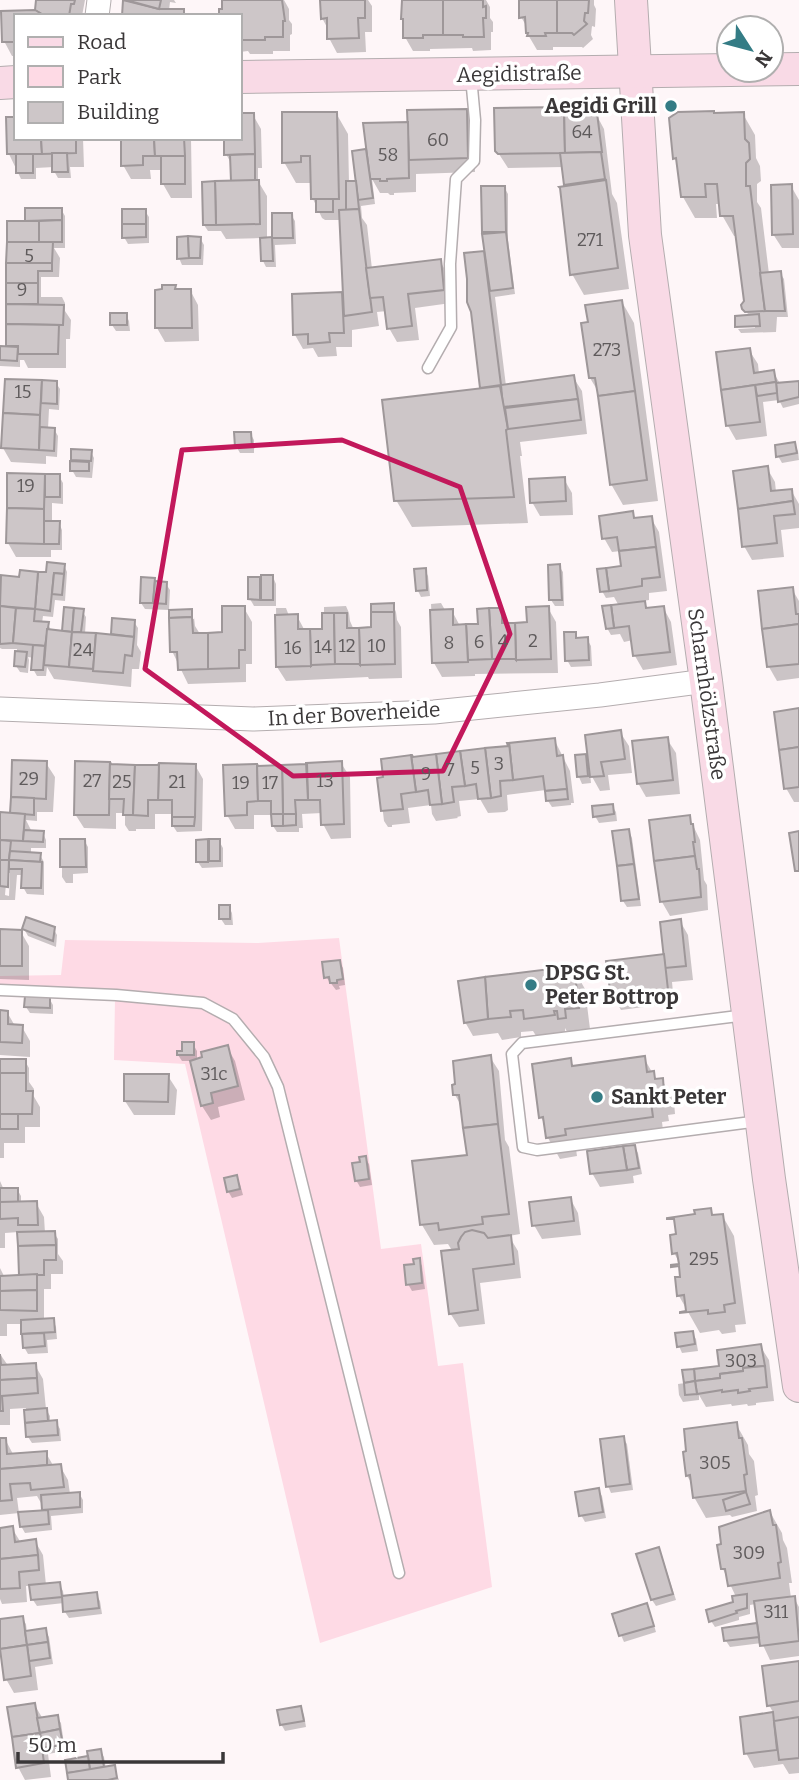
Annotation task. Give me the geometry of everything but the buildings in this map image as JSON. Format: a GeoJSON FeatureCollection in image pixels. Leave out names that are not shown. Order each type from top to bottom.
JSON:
{"type":"FeatureCollection","features":[{"type":"Feature","properties":{"kind":"main road","name":"Scharnhölzstraße"},"geometry":{"type":"LineString","coordinates":[[631,0],[645,235],[799,1386]]}},
{"type":"Feature","properties":{"kind":"main road","name":"Aegidistraße"},"geometry":{"type":"LineString","coordinates":[[242,77],[799,69]]}},
{"type":"Feature","properties":{"kind":"street","name":"In der Boverheide"},"geometry":{"type":"LineString","coordinates":[[0,709],[253,719],[434,712],[706,681]]}},
{"type":"Feature","properties":{"kind":"lane"},"geometry":{"type":"LineString","coordinates":[[428,368],[451,327],[450,264],[456,179],[474,161],[475,120],[470,74]]}},
{"type":"Feature","properties":{"kind":"lane"},"geometry":{"type":"LineString","coordinates":[[0,990],[116,995],[203,1003],[233,1019],[264,1057],[278,1087],[398,1573]]}},
{"type":"Feature","properties":{"kind":"lane"},"geometry":{"type":"LineString","coordinates":[[749,1015],[522,1043],[512,1054],[523,1147],[537,1150],[762,1121]]}},
{"type":"Feature","properties":{"kind":"highlighted area"},"geometry":{"type":"Polygon","coordinates":[[[342,440],[460,487],[510,634],[443,771],[293,776],[145,669],[182,450],[342,440]]]}},
{"type":"Feature","properties":{"kind":"green space"},"geometry":{"type":"Polygon","coordinates":[[[339,938],[381,1249],[421,1244],[438,1366],[463,1363],[492,1587],[320,1643],[185,1064],[114,1060],[115,998],[0,994],[0,976],[61,975],[65,940],[258,943],[339,938]]]}},
{"type":"Feature","properties":{"kind":"place","name":"Aegidi Grill"},"geometry":{"type":"Point","coordinates":[671,106]}},
{"type":"Feature","properties":{"kind":"place","name":"DPSG St. Peter Bottrop"},"geometry":{"type":"Point","coordinates":[531,985]}},
{"type":"Feature","properties":{"kind":"place","name":"Sankt Peter"},"geometry":{"type":"Point","coordinates":[597,1097]}}]}
